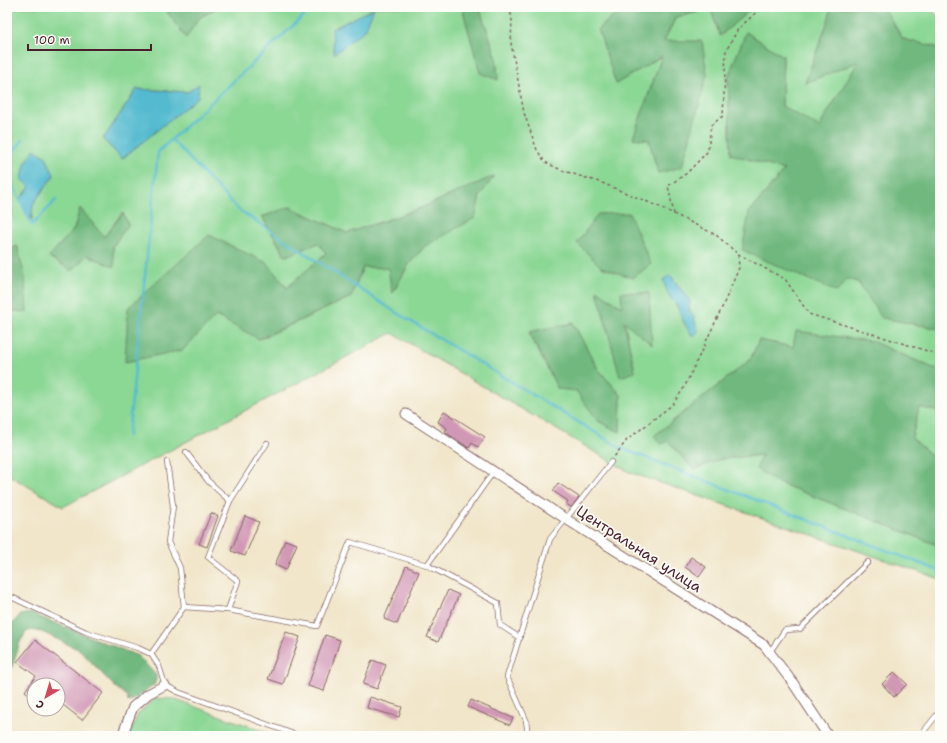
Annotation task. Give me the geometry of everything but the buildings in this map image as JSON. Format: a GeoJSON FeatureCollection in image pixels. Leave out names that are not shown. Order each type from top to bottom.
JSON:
{"type":"FeatureCollection","features":[{"type":"Feature","properties":{"kind":"street","name":"Центральная улица"},"geometry":{"type":"LineString","coordinates":[[406,414],[764,646],[794,683],[828,736]]}},
{"type":"Feature","properties":{"kind":"street"},"geometry":{"type":"LineString","coordinates":[[122,736],[133,708],[148,694],[165,685]]}},
{"type":"Feature","properties":{"kind":"lane"},"geometry":{"type":"LineString","coordinates":[[228,610],[238,581],[208,557],[230,501],[267,443]]}},
{"type":"Feature","properties":{"kind":"lane"},"geometry":{"type":"LineString","coordinates":[[186,452],[208,481],[230,501]]}},
{"type":"Feature","properties":{"kind":"lane"},"geometry":{"type":"LineString","coordinates":[[151,654],[184,607],[180,568],[168,542],[173,506],[167,462]]}},
{"type":"Feature","properties":{"kind":"lane"},"geometry":{"type":"LineString","coordinates":[[528,736],[526,720],[508,677],[550,539],[611,462]]}},
{"type":"Feature","properties":{"kind":"lane"},"geometry":{"type":"LineString","coordinates":[[427,565],[494,471]]}},
{"type":"Feature","properties":{"kind":"lane"},"geometry":{"type":"LineString","coordinates":[[184,607],[228,610],[317,626],[350,542],[427,565],[498,603],[500,625],[520,638]]}},
{"type":"Feature","properties":{"kind":"lane"},"geometry":{"type":"LineString","coordinates":[[769,653],[785,630],[800,629],[868,562]]}},
{"type":"Feature","properties":{"kind":"lane"},"geometry":{"type":"LineString","coordinates":[[7,595],[86,632],[138,648],[151,654],[158,666],[165,685],[178,692],[299,736]]}},
{"type":"Feature","properties":{"kind":"lane"},"geometry":{"type":"LineString","coordinates":[[920,736],[940,711]]}},
{"type":"Feature","properties":{"kind":"path"},"geometry":{"type":"LineString","coordinates":[[509,7],[512,18],[511,43],[524,113],[536,150],[545,162],[561,170],[602,183],[660,207],[716,235],[738,254],[785,279],[809,314],[940,355]]}},
{"type":"Feature","properties":{"kind":"path"},"geometry":{"type":"LineString","coordinates":[[674,214],[668,186],[687,173],[708,151],[711,125],[723,116],[726,51],[738,29],[762,7]]}},
{"type":"Feature","properties":{"kind":"path"},"geometry":{"type":"LineString","coordinates":[[611,462],[627,440],[672,405],[684,388],[739,268],[738,254]]}},
{"type":"Feature","properties":{"kind":"green space"},"geometry":{"type":"Polygon","coordinates":[[[7,7],[173,7],[168,12],[199,18],[219,7],[462,7],[480,72],[498,79],[496,56],[479,7],[625,7],[598,29],[662,56],[633,138],[649,140],[658,173],[664,41],[676,17],[698,12],[698,7],[710,7],[720,36],[753,7],[831,7],[829,18],[805,83],[859,61],[819,127],[782,106],[783,56],[746,32],[728,77],[731,154],[784,170],[749,213],[847,279],[858,282],[883,318],[940,329],[940,371],[871,341],[793,347],[759,340],[750,360],[654,436],[668,441],[694,470],[720,459],[762,455],[777,482],[940,546],[940,579],[629,472],[392,333],[63,507],[7,474],[7,293],[13,311],[18,246],[7,251],[7,7]],[[198,85],[188,92],[137,89],[103,139],[122,159],[198,85]],[[54,175],[30,187],[20,199],[32,220],[33,204],[54,175]],[[493,177],[396,217],[347,233],[290,207],[262,217],[285,256],[319,243],[326,253],[287,288],[267,263],[216,316],[260,339],[351,297],[363,267],[388,268],[393,293],[409,264],[425,246],[474,218],[480,196],[493,177]],[[122,213],[104,237],[74,229],[49,257],[86,255],[114,266],[113,246],[128,225],[122,213]],[[670,275],[668,294],[677,306],[684,323],[693,336],[694,318],[689,310],[690,301],[670,275]],[[597,291],[620,376],[635,372],[624,320],[652,345],[622,307],[597,291]],[[573,323],[529,333],[558,389],[576,390],[598,421],[620,432],[621,395],[598,369],[573,323]]]}},
{"type":"Feature","properties":{"kind":"green space"},"geometry":{"type":"Polygon","coordinates":[[[173,7],[219,7],[199,18],[186,38],[167,12],[173,7]]]}},
{"type":"Feature","properties":{"kind":"green space"},"geometry":{"type":"Polygon","coordinates":[[[462,7],[479,7],[496,56],[498,80],[480,73],[462,7]]]}},
{"type":"Feature","properties":{"kind":"green space"},"geometry":{"type":"Polygon","coordinates":[[[625,7],[698,7],[699,12],[676,17],[664,41],[702,41],[707,75],[682,167],[658,173],[649,140],[633,138],[662,56],[616,84],[598,29],[625,7]]]}},
{"type":"Feature","properties":{"kind":"green space"},"geometry":{"type":"Polygon","coordinates":[[[710,7],[753,7],[720,36],[710,7]]]}},
{"type":"Feature","properties":{"kind":"green space"},"geometry":{"type":"Polygon","coordinates":[[[831,7],[883,7],[903,39],[940,48],[940,329],[882,318],[858,282],[847,279],[837,292],[742,250],[749,213],[784,170],[731,154],[728,77],[746,32],[783,56],[782,106],[819,127],[858,62],[805,83],[829,18],[831,7]]]}},
{"type":"Feature","properties":{"kind":"green space"},"geometry":{"type":"Polygon","coordinates":[[[883,7],[929,7],[940,18],[940,48],[903,39],[883,7]]]}},
{"type":"Feature","properties":{"kind":"green space"},"geometry":{"type":"Polygon","coordinates":[[[494,176],[480,196],[475,218],[425,246],[409,264],[392,293],[388,268],[363,267],[351,297],[259,339],[216,316],[183,350],[125,362],[128,308],[209,235],[267,263],[287,288],[326,253],[318,243],[286,256],[262,217],[289,207],[347,233],[428,205],[494,176]]]}},
{"type":"Feature","properties":{"kind":"green space"},"geometry":{"type":"Polygon","coordinates":[[[80,208],[104,237],[123,213],[128,225],[113,246],[114,267],[87,255],[72,271],[49,257],[74,229],[80,208]]]}},
{"type":"Feature","properties":{"kind":"green space"},"geometry":{"type":"Polygon","coordinates":[[[629,213],[651,264],[633,278],[601,267],[577,243],[598,214],[629,213]]]}},
{"type":"Feature","properties":{"kind":"green space"},"geometry":{"type":"Polygon","coordinates":[[[17,246],[25,277],[27,312],[13,311],[7,293],[7,251],[17,246]]]}},
{"type":"Feature","properties":{"kind":"green space"},"geometry":{"type":"Polygon","coordinates":[[[597,290],[622,307],[621,292],[649,293],[652,345],[624,321],[635,372],[620,377],[597,290]]]}},
{"type":"Feature","properties":{"kind":"green space"},"geometry":{"type":"Polygon","coordinates":[[[573,323],[598,369],[621,395],[620,432],[598,421],[576,391],[558,389],[529,332],[573,323]]]}},
{"type":"Feature","properties":{"kind":"green space"},"geometry":{"type":"Polygon","coordinates":[[[796,331],[871,341],[940,371],[940,412],[919,407],[912,438],[940,463],[940,546],[777,482],[756,469],[762,455],[720,459],[694,470],[668,441],[661,444],[654,436],[750,360],[759,340],[793,347],[796,331]]]}},
{"type":"Feature","properties":{"kind":"green space"},"geometry":{"type":"Polygon","coordinates":[[[919,407],[940,412],[940,463],[912,438],[919,407]]]}},
{"type":"Feature","properties":{"kind":"green space"},"geometry":{"type":"Polygon","coordinates":[[[30,613],[138,656],[156,675],[154,685],[128,702],[127,696],[114,686],[80,650],[42,632],[31,630],[26,632],[20,642],[12,667],[7,677],[7,630],[20,615],[30,613]]]}},
{"type":"Feature","properties":{"kind":"green space"},"geometry":{"type":"Polygon","coordinates":[[[156,698],[173,699],[277,736],[129,736],[138,714],[156,698]]]}},
{"type":"Feature","properties":{"kind":"water"},"geometry":{"type":"Polygon","coordinates":[[[374,8],[365,30],[334,54],[332,29],[374,8]]]}},
{"type":"Feature","properties":{"kind":"water"},"geometry":{"type":"Polygon","coordinates":[[[199,84],[198,97],[122,159],[103,139],[137,89],[188,92],[199,84]]]}},
{"type":"Feature","properties":{"kind":"water"},"geometry":{"type":"Polygon","coordinates":[[[34,149],[46,157],[54,175],[33,204],[31,221],[20,199],[30,187],[22,179],[25,164],[34,149]]]}},
{"type":"Feature","properties":{"kind":"water"},"geometry":{"type":"Polygon","coordinates":[[[670,275],[690,301],[689,310],[694,318],[698,331],[693,337],[684,323],[677,306],[668,294],[663,280],[670,275]]]}},
{"type":"Feature","properties":{"kind":"waterway"},"geometry":{"type":"LineString","coordinates":[[128,436],[158,152],[313,7]]}},
{"type":"Feature","properties":{"kind":"waterway"},"geometry":{"type":"LineString","coordinates":[[7,161],[23,139]]}},
{"type":"Feature","properties":{"kind":"waterway"},"geometry":{"type":"LineString","coordinates":[[172,140],[239,210],[397,313],[621,448],[940,571]]}},
{"type":"Feature","properties":{"kind":"waterway"},"geometry":{"type":"LineString","coordinates":[[7,173],[32,225],[56,200]]}},
{"type":"Feature","properties":{"kind":"waterway"},"geometry":{"type":"LineString","coordinates":[[7,189],[12,184]]}}]}
